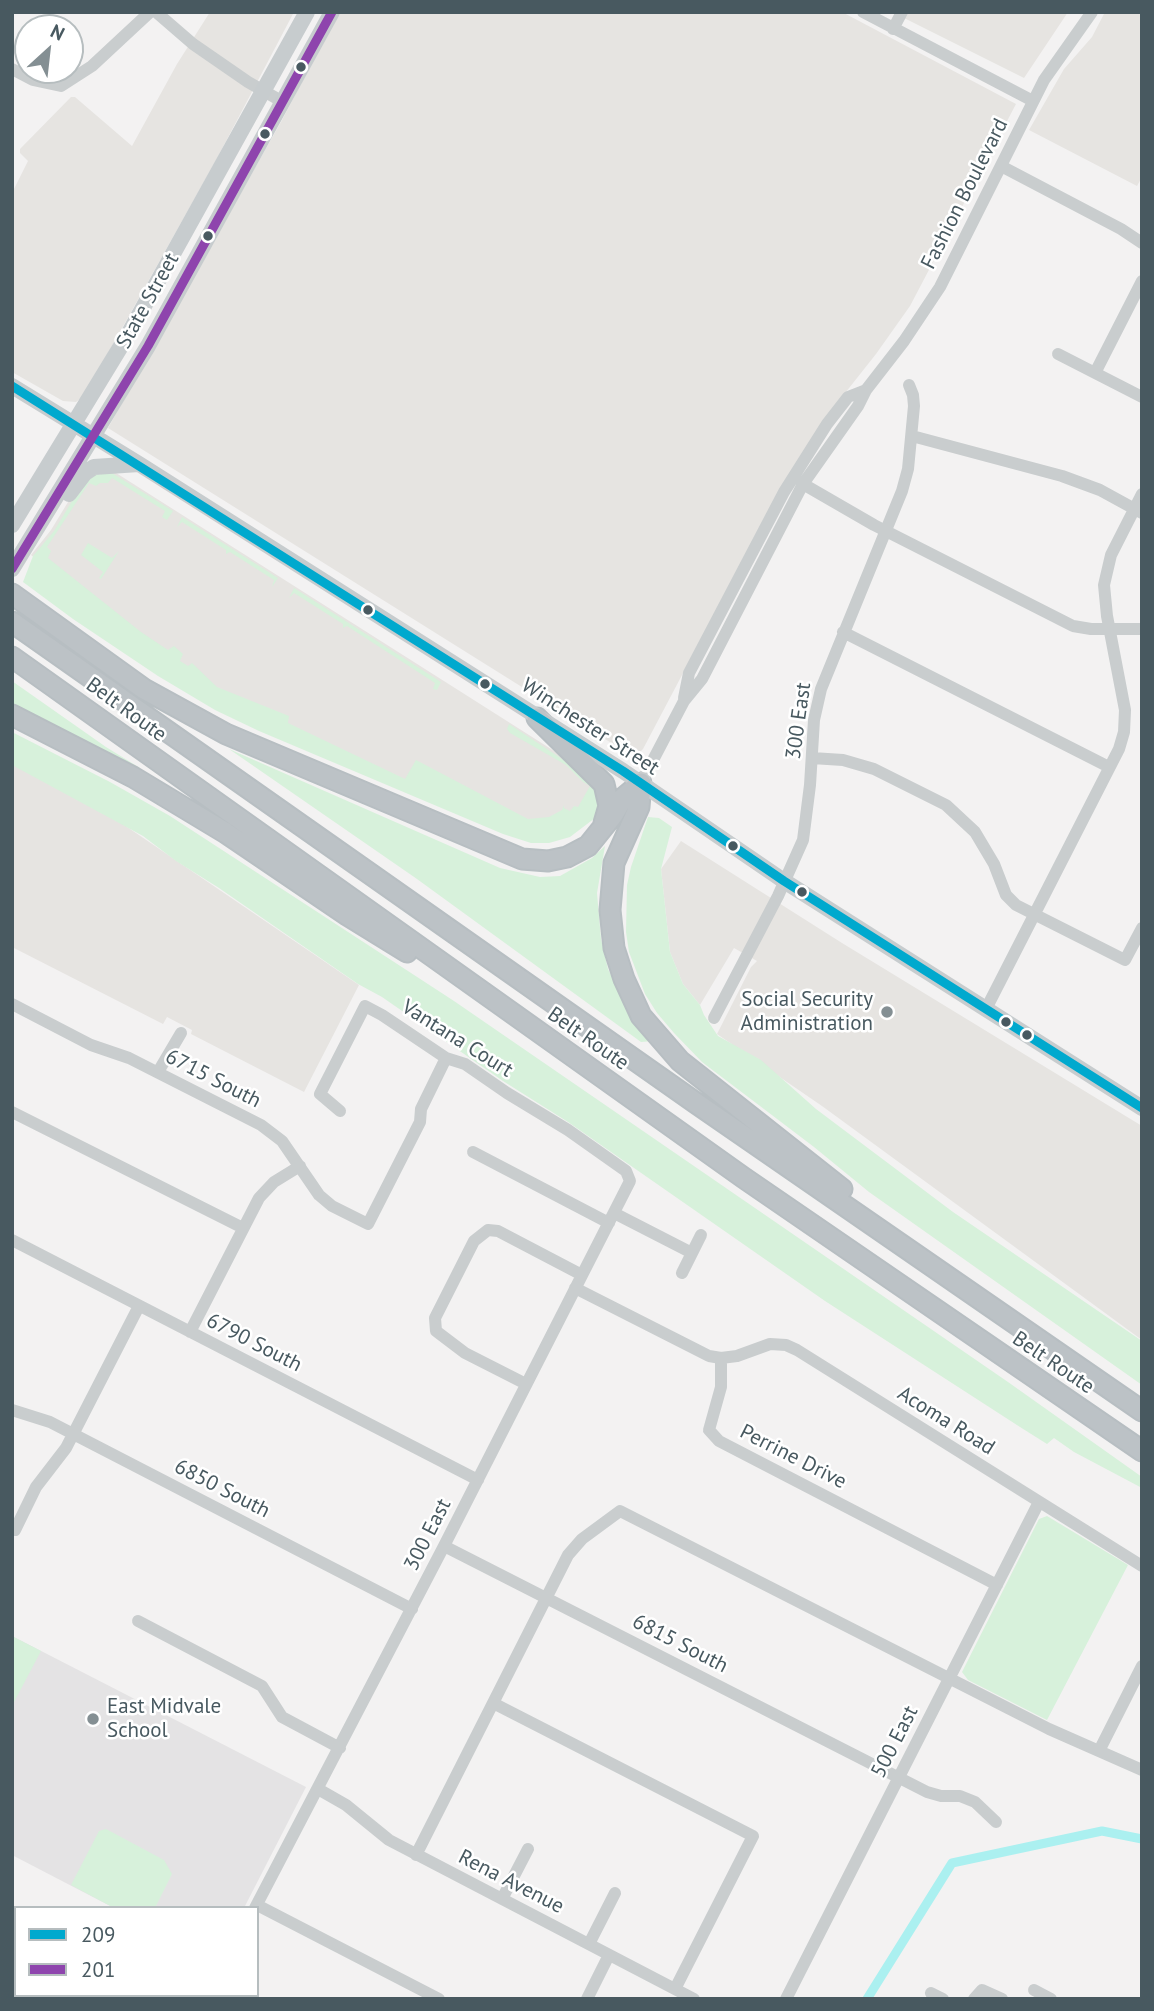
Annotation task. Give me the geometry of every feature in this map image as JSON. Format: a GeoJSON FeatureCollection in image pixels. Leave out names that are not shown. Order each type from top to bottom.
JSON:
{"type":"FeatureCollection","features":[{"type":"Feature","properties":{"kind":"highway"},"geometry":{"type":"LineString","coordinates":[[12,594],[144,689],[226,734],[522,859],[548,861],[567,857],[588,846],[623,798],[641,783]]}},
{"type":"Feature","properties":{"kind":"highway","name":"Belt Route"},"geometry":{"type":"LineString","coordinates":[[12,622],[696,1103],[1142,1411]]}},
{"type":"Feature","properties":{"kind":"highway","name":"Belt Route"},"geometry":{"type":"LineString","coordinates":[[12,657],[744,1178],[1142,1451]]}},
{"type":"Feature","properties":{"kind":"highway"},"geometry":{"type":"LineString","coordinates":[[12,715],[133,777],[226,833],[347,915],[551,1041]]}},
{"type":"Feature","properties":{"kind":"highway"},"geometry":{"type":"LineString","coordinates":[[537,718],[604,784],[609,806],[601,830]]}},
{"type":"Feature","properties":{"kind":"highway"},"geometry":{"type":"LineString","coordinates":[[641,783],[639,807],[614,863],[610,910],[614,948],[624,979],[641,1016],[680,1061],[983,1300]]}},
{"type":"Feature","properties":{"kind":"main road","name":"State Street"},"geometry":{"type":"LineString","coordinates":[[12,525],[129,333],[307,12]]}},
{"type":"Feature","properties":{"kind":"main road","name":"State Street"},"geometry":{"type":"LineString","coordinates":[[12,569],[148,346],[332,12]]}},
{"type":"Feature","properties":{"kind":"main road","name":"Winchester Street"},"geometry":{"type":"LineString","coordinates":[[12,386],[641,783],[784,881],[1142,1108]]}},
{"type":"Feature","properties":{"kind":"main road"},"geometry":{"type":"LineString","coordinates":[[26,547],[49,524],[85,473],[97,467],[139,464]]}},
{"type":"Feature","properties":{"kind":"street"},"geometry":{"type":"LineString","coordinates":[[12,69],[33,80],[61,86],[92,66],[150,12]]}},
{"type":"Feature","properties":{"kind":"street"},"geometry":{"type":"LineString","coordinates":[[156,12],[193,44],[283,102]]}},
{"type":"Feature","properties":{"kind":"street"},"geometry":{"type":"LineString","coordinates":[[863,12],[1033,101]]}},
{"type":"Feature","properties":{"kind":"street"},"geometry":{"type":"LineString","coordinates":[[893,30],[902,12]]}},
{"type":"Feature","properties":{"kind":"street","name":"Fashion Boulevard"},"geometry":{"type":"LineString","coordinates":[[641,783],[684,701],[702,679],[803,484],[940,287],[1033,101],[1053,67],[1082,30],[1092,12]]}},
{"type":"Feature","properties":{"kind":"street"},"geometry":{"type":"LineString","coordinates":[[1001,166],[1121,229],[1142,243]]}},
{"type":"Feature","properties":{"kind":"street"},"geometry":{"type":"LineString","coordinates":[[1095,373],[1142,281]]}},
{"type":"Feature","properties":{"kind":"street"},"geometry":{"type":"LineString","coordinates":[[1058,354],[1142,397]]}},
{"type":"Feature","properties":{"kind":"street","name":"300 East"},"geometry":{"type":"LineString","coordinates":[[715,1018],[800,849],[804,833],[816,708],[827,671],[905,480],[915,406],[909,385]]}},
{"type":"Feature","properties":{"kind":"street","name":"Fashion Boulevard"},"geometry":{"type":"LineString","coordinates":[[684,701],[689,673],[789,484],[827,424],[848,397],[866,390]]}},
{"type":"Feature","properties":{"kind":"street"},"geometry":{"type":"LineString","coordinates":[[912,436],[1062,476],[1100,490],[1138,511]]}},
{"type":"Feature","properties":{"kind":"street"},"geometry":{"type":"LineString","coordinates":[[803,484],[885,530],[1073,626],[1091,629],[1142,629]]}},
{"type":"Feature","properties":{"kind":"street"},"geometry":{"type":"LineString","coordinates":[[986,1009],[1119,749],[1126,720],[1105,595],[1108,564],[1138,511],[1142,494]]}},
{"type":"Feature","properties":{"kind":"street"},"geometry":{"type":"LineString","coordinates":[[843,632],[1109,767]]}},
{"type":"Feature","properties":{"kind":"street"},"geometry":{"type":"LineString","coordinates":[[812,758],[843,760],[874,769],[946,805],[975,832],[994,864],[1002,888],[1010,900],[1035,914],[1125,960],[1142,928]]}},
{"type":"Feature","properties":{"kind":"street","name":"6715 South"},"geometry":{"type":"LineString","coordinates":[[12,1004],[91,1045],[129,1058],[158,1072],[261,1125],[282,1141],[319,1195],[332,1206],[368,1224],[421,1120],[421,1109],[446,1058]]}},
{"type":"Feature","properties":{"kind":"street","name":"Vantana Court"},"geometry":{"type":"LineString","coordinates":[[341,1111],[320,1094],[365,1006],[382,1014],[446,1058],[465,1064],[559,1124],[626,1171],[630,1177]]}},
{"type":"Feature","properties":{"kind":"street"},"geometry":{"type":"LineString","coordinates":[[158,1072],[181,1032]]}},
{"type":"Feature","properties":{"kind":"street"},"geometry":{"type":"LineString","coordinates":[[12,1112],[243,1228]]}},
{"type":"Feature","properties":{"kind":"street"},"geometry":{"type":"LineString","coordinates":[[472,1152],[692,1253]]}},
{"type":"Feature","properties":{"kind":"street"},"geometry":{"type":"LineString","coordinates":[[190,1332],[243,1228],[267,1189],[300,1166]]}},
{"type":"Feature","properties":{"kind":"street","name":"300 East"},"geometry":{"type":"LineString","coordinates":[[256,1906],[412,1609],[612,1218],[630,1177]]}},
{"type":"Feature","properties":{"kind":"street"},"geometry":{"type":"LineString","coordinates":[[526,1384],[465,1353],[439,1335],[435,1327],[435,1318],[474,1241],[488,1230],[498,1231],[582,1275]]}},
{"type":"Feature","properties":{"kind":"street"},"geometry":{"type":"LineString","coordinates":[[682,1273],[701,1235]]}},
{"type":"Feature","properties":{"kind":"street","name":"6790 South"},"geometry":{"type":"LineString","coordinates":[[12,1240],[478,1480]]}},
{"type":"Feature","properties":{"kind":"street"},"geometry":{"type":"LineString","coordinates":[[575,1288],[696,1350],[721,1358]]}},
{"type":"Feature","properties":{"kind":"street"},"geometry":{"type":"LineString","coordinates":[[14,1529],[36,1487],[59,1460],[139,1306]]}},
{"type":"Feature","properties":{"kind":"street","name":"Acoma Road"},"geometry":{"type":"LineString","coordinates":[[721,1358],[737,1356],[770,1344],[786,1345],[797,1350],[1142,1566]]}},
{"type":"Feature","properties":{"kind":"street","name":"Perrine Drive"},"geometry":{"type":"LineString","coordinates":[[721,1358],[721,1387],[709,1430],[719,1441],[997,1585]]}},
{"type":"Feature","properties":{"kind":"street","name":"6850 South"},"geometry":{"type":"LineString","coordinates":[[12,1410],[50,1422],[412,1609]]}},
{"type":"Feature","properties":{"kind":"street","name":"500 East"},"geometry":{"type":"LineString","coordinates":[[786,1999],[1039,1502]]}},
{"type":"Feature","properties":{"kind":"street"},"geometry":{"type":"LineString","coordinates":[[416,1855],[575,1545],[620,1511],[950,1678],[1142,1770]]}},
{"type":"Feature","properties":{"kind":"street","name":"6815 South"},"geometry":{"type":"LineString","coordinates":[[444,1546],[898,1777],[934,1794],[968,1799],[983,1808],[996,1822]]}},
{"type":"Feature","properties":{"kind":"street"},"geometry":{"type":"LineString","coordinates":[[138,1621],[262,1686],[282,1717],[340,1748]]}},
{"type":"Feature","properties":{"kind":"street"},"geometry":{"type":"LineString","coordinates":[[1098,1751],[1142,1666]]}},
{"type":"Feature","properties":{"kind":"street"},"geometry":{"type":"LineString","coordinates":[[493,1703],[754,1836],[675,1989]]}},
{"type":"Feature","properties":{"kind":"street","name":"Rena Avenue"},"geometry":{"type":"LineString","coordinates":[[318,1789],[346,1805],[388,1840],[694,1999]]}},
{"type":"Feature","properties":{"kind":"street"},"geometry":{"type":"LineString","coordinates":[[502,1899],[528,1849]]}},
{"type":"Feature","properties":{"kind":"street"},"geometry":{"type":"LineString","coordinates":[[589,1944],[615,1893]]}},
{"type":"Feature","properties":{"kind":"street"},"geometry":{"type":"LineString","coordinates":[[259,1908],[439,1999]]}},
{"type":"Feature","properties":{"kind":"street"},"geometry":{"type":"LineString","coordinates":[[587,1999],[609,1955]]}},
{"type":"Feature","properties":{"kind":"street"},"geometry":{"type":"LineString","coordinates":[[1034,1990],[1051,1999]]}},
{"type":"Feature","properties":{"kind":"street"},"geometry":{"type":"LineString","coordinates":[[978,1994],[1002,1999]]}},
{"type":"Feature","properties":{"kind":"shaded area"},"geometry":{"type":"Polygon","coordinates":[[[210,12],[294,12],[215,162],[84,396],[76,402],[63,401],[12,372],[12,193],[28,161],[20,153],[20,149],[71,97],[75,97],[132,146],[177,64],[210,12]]]}},
{"type":"Feature","properties":{"kind":"shaded area"},"geometry":{"type":"Polygon","coordinates":[[[339,12],[842,12],[1016,104],[910,306],[838,402],[778,493],[643,749],[637,755],[629,754],[108,428],[281,122],[339,12]]]}},
{"type":"Feature","properties":{"kind":"shaded area"},"geometry":{"type":"Polygon","coordinates":[[[892,12],[1068,12],[1024,78],[892,12]]]}},
{"type":"Feature","properties":{"kind":"shaded area"},"geometry":{"type":"Polygon","coordinates":[[[1105,12],[1142,12],[1142,177],[1137,186],[1029,130],[1064,69],[1092,37],[1105,12]]]}},
{"type":"Feature","properties":{"kind":"shaded area"},"geometry":{"type":"Polygon","coordinates":[[[113,471],[581,768],[598,781],[584,810],[543,826],[395,777],[219,691],[68,584],[31,555],[51,530],[79,484],[113,471]]]}},
{"type":"Feature","properties":{"kind":"shaded area"},"geometry":{"type":"Polygon","coordinates":[[[12,761],[111,816],[359,985],[304,1092],[191,1034],[192,1030],[167,1017],[163,1024],[12,947],[12,761]]]}},
{"type":"Feature","properties":{"kind":"shaded area"},"geometry":{"type":"Polygon","coordinates":[[[681,841],[1142,1126],[1142,1340],[822,1106],[717,1034],[751,967],[757,961],[734,948],[700,1005],[683,984],[670,952],[661,869],[681,841]]]}},
{"type":"Feature","properties":{"kind":"shaded area","name":"East Midvale School"},"geometry":{"type":"Polygon","coordinates":[[[12,1636],[306,1787],[245,1906],[110,1906],[12,1855],[12,1636]]]}},
{"type":"Feature","properties":{"kind":"green space"},"geometry":{"type":"Polygon","coordinates":[[[112,473],[173,511],[167,520],[162,517],[165,511],[112,478],[108,483],[96,486],[89,483],[47,547],[51,551],[48,558],[141,632],[168,650],[174,646],[183,654],[180,661],[188,666],[192,663],[217,687],[289,716],[288,723],[405,779],[416,760],[528,819],[549,817],[562,810],[564,805],[564,808],[570,811],[574,806],[578,807],[590,786],[566,765],[510,733],[507,729],[509,724],[594,780],[602,817],[595,818],[570,837],[549,843],[531,843],[503,834],[215,710],[158,676],[73,619],[23,582],[33,556],[54,531],[84,481],[91,475],[112,473]]]}},
{"type":"Feature","properties":{"kind":"green space"},"geometry":{"type":"Polygon","coordinates":[[[182,517],[278,578],[272,587],[274,580],[230,552],[226,554],[226,550],[182,522],[177,527],[182,517]]]}},
{"type":"Feature","properties":{"kind":"green space"},"geometry":{"type":"Polygon","coordinates":[[[88,543],[112,558],[119,551],[101,579],[99,578],[103,572],[81,555],[88,543]]]}},
{"type":"Feature","properties":{"kind":"green space"},"geometry":{"type":"Polygon","coordinates":[[[294,588],[441,682],[437,690],[433,689],[435,683],[347,626],[343,628],[343,624],[294,593],[289,598],[294,588]]]}},
{"type":"Feature","properties":{"kind":"green space"},"geometry":{"type":"Polygon","coordinates":[[[12,681],[140,768],[136,769],[12,705],[12,681]]]}},
{"type":"Feature","properties":{"kind":"green space"},"geometry":{"type":"Polygon","coordinates":[[[12,732],[170,816],[454,1001],[1008,1382],[1142,1477],[1142,1488],[1074,1452],[1054,1438],[1047,1444],[1020,1427],[825,1301],[568,1122],[503,1081],[382,997],[358,984],[143,836],[12,765],[12,732]]]}},
{"type":"Feature","properties":{"kind":"green space"},"geometry":{"type":"Polygon","coordinates":[[[229,749],[500,868],[540,877],[560,876],[592,858],[605,846],[597,893],[601,939],[608,969],[621,996],[653,1041],[641,1042],[417,879],[229,749]]]}},
{"type":"Feature","properties":{"kind":"green space"},"geometry":{"type":"Polygon","coordinates":[[[648,817],[659,818],[672,827],[661,869],[670,952],[683,984],[700,1005],[718,1036],[761,1060],[816,1109],[953,1212],[1142,1341],[1142,1385],[869,1192],[702,1062],[674,1033],[645,994],[629,952],[626,932],[627,885],[648,817]]]}},
{"type":"Feature","properties":{"kind":"green space"},"geometry":{"type":"Polygon","coordinates":[[[1047,1516],[1128,1565],[1047,1720],[968,1680],[962,1672],[1039,1519],[1047,1516]]]}},
{"type":"Feature","properties":{"kind":"green space"},"geometry":{"type":"Polygon","coordinates":[[[12,1636],[41,1651],[12,1706],[12,1636]]]}},
{"type":"Feature","properties":{"kind":"green space"},"geometry":{"type":"Polygon","coordinates":[[[106,1829],[164,1860],[172,1874],[156,1906],[110,1906],[71,1885],[99,1831],[106,1829]]]}},
{"type":"Feature","properties":{"kind":"waterway"},"geometry":{"type":"LineString","coordinates":[[867,1999],[952,1863],[1102,1831],[1142,1839]]}},
{"type":"Feature","properties":{"kind":"transit line","name":"201"},"geometry":{"type":"LineString","coordinates":[[12,569],[148,346],[332,12]]}},
{"type":"Feature","properties":{"kind":"transit line","name":"209"},"geometry":{"type":"LineString","coordinates":[[12,386],[623,771],[784,881],[1142,1108]]}},
{"type":"Feature","properties":{"kind":"place","name":"Social Security Administration"},"geometry":{"type":"Point","coordinates":[887,1012]}},
{"type":"Feature","properties":{"kind":"place","name":"East Midvale School"},"geometry":{"type":"Point","coordinates":[93,1719]}}]}
